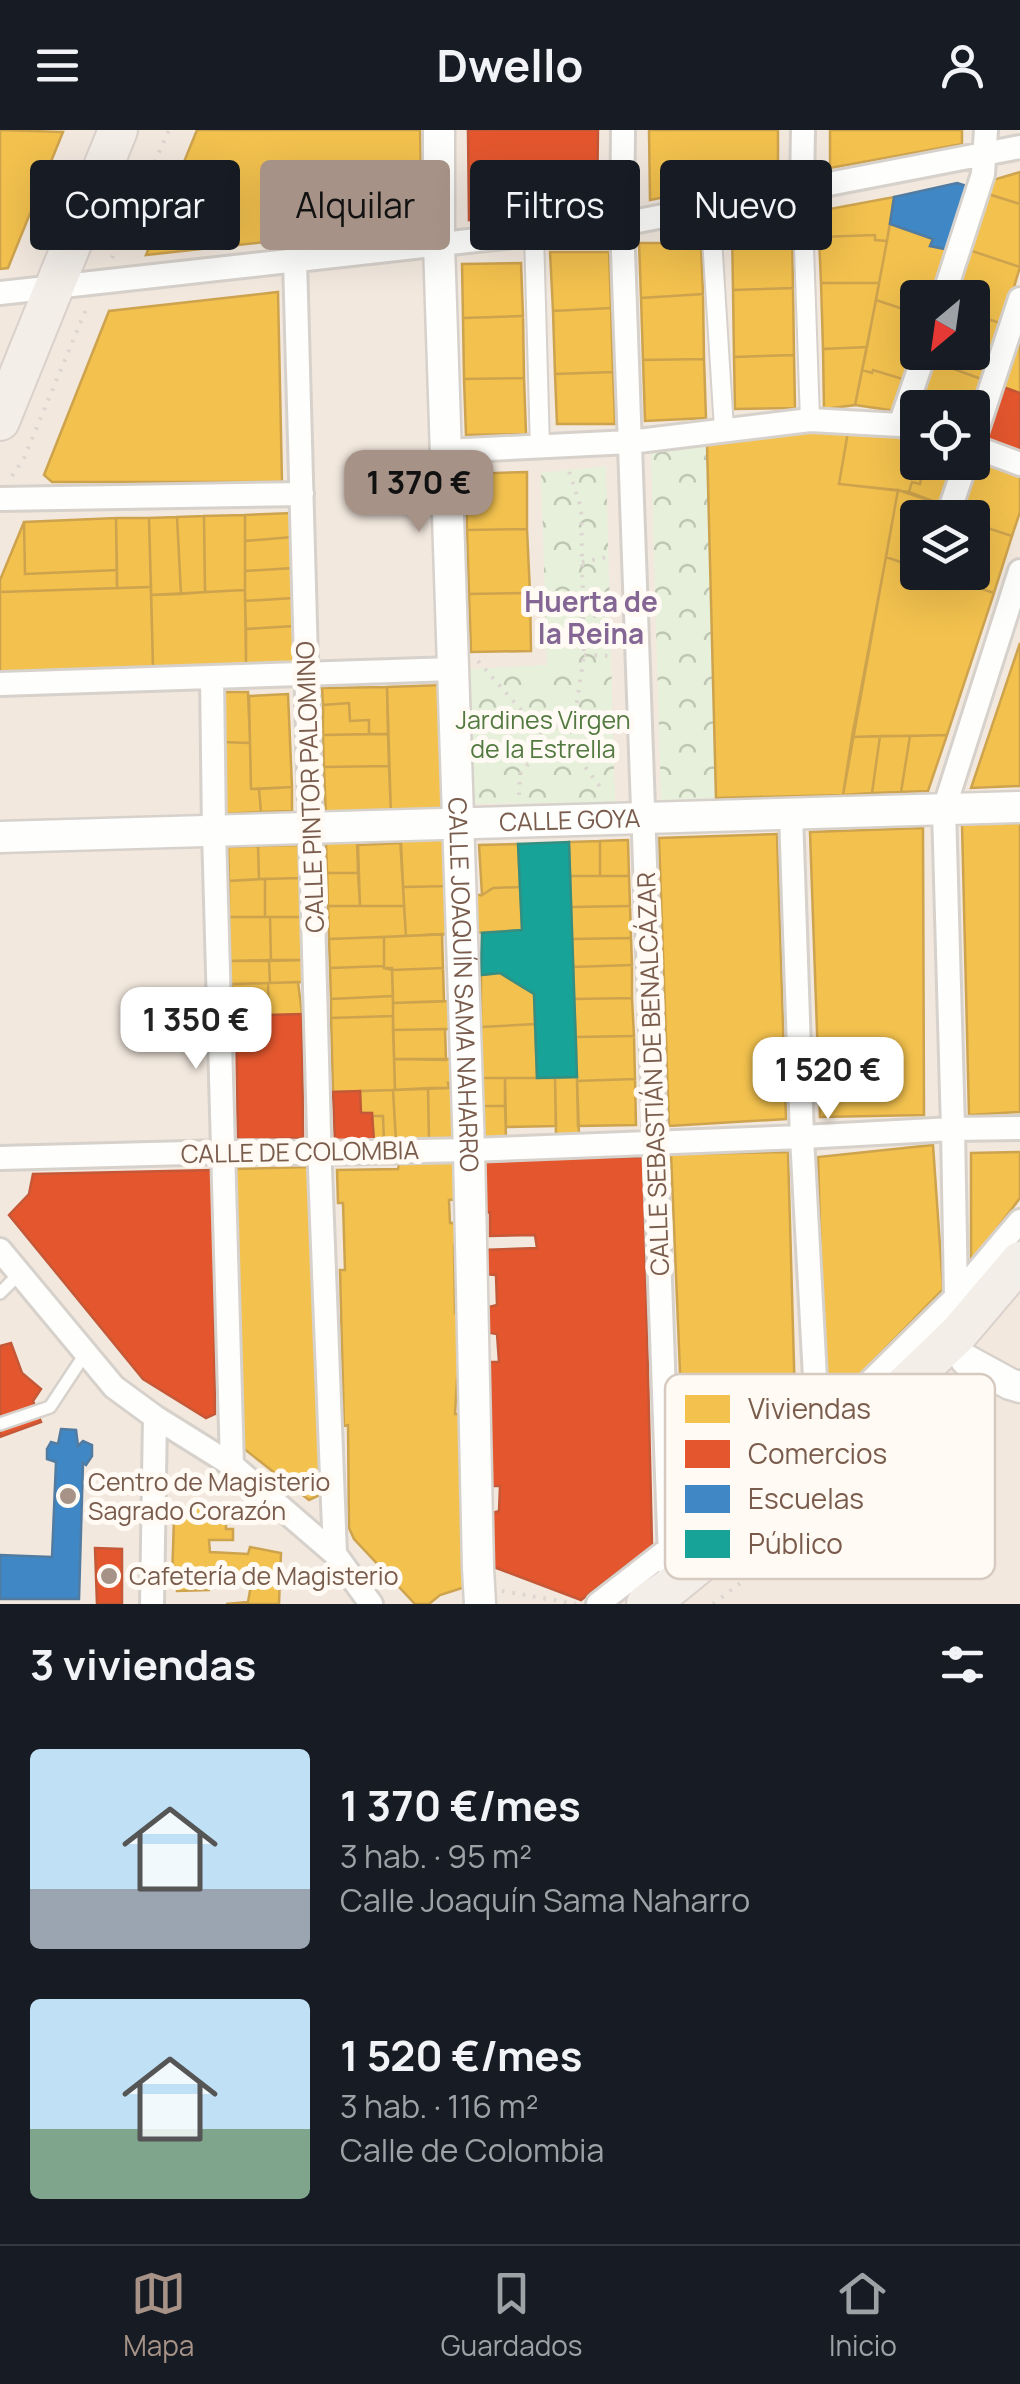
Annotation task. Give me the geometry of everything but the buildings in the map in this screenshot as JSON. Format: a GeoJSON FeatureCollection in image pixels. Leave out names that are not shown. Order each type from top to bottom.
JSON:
{"type":"FeatureCollection","features":[{"type":"Feature","properties":{"kind":"main road"},"geometry":{"type":"LineString","coordinates":[[0,421],[118,130]]}},
{"type":"Feature","properties":{"kind":"main road"},"geometry":{"type":"LineString","coordinates":[[938,1374],[967,1341],[1020,1261]]}},
{"type":"Feature","properties":{"kind":"main road"},"geometry":{"type":"LineString","coordinates":[[922,1374],[967,1341],[999,1326],[1020,1298]]}},
{"type":"Feature","properties":{"kind":"main road"},"geometry":{"type":"LineString","coordinates":[[667,1598],[686,1579]]}},
{"type":"Feature","properties":{"kind":"main road"},"geometry":{"type":"LineString","coordinates":[[667,1598],[694,1579]]}},
{"type":"Feature","properties":{"kind":"street","name":"CALLE JOAQUÍN SAMA NAHARRO"},"geometry":{"type":"LineString","coordinates":[[439,130],[439,160]]}},
{"type":"Feature","properties":{"kind":"street","name":"CALLE SEBASTIÁN DE BENALCÁZAR"},"geometry":{"type":"LineString","coordinates":[[623,130],[623,160]]}},
{"type":"Feature","properties":{"kind":"street"},"geometry":{"type":"LineString","coordinates":[[802,160],[803,130]]}},
{"type":"Feature","properties":{"kind":"street"},"geometry":{"type":"LineString","coordinates":[[832,181],[986,142],[1020,148]]}},
{"type":"Feature","properties":{"kind":"street"},"geometry":{"type":"LineString","coordinates":[[949,280],[983,174],[986,142]]}},
{"type":"Feature","properties":{"kind":"street"},"geometry":{"type":"LineString","coordinates":[[0,293],[385,250]]}},
{"type":"Feature","properties":{"kind":"street","name":"CALLE JOAQUÍN SAMA NAHARRO"},"geometry":{"type":"LineString","coordinates":[[439,250],[446,451],[460,664],[458,824],[470,1150],[478,1568],[485,1597]]}},
{"type":"Feature","properties":{"kind":"street"},"geometry":{"type":"LineString","coordinates":[[534,250],[540,448]]}},
{"type":"Feature","properties":{"kind":"street","name":"CALLE SEBASTIÁN DE BENALCÁZAR"},"geometry":{"type":"LineString","coordinates":[[623,250],[665,1413]]}},
{"type":"Feature","properties":{"kind":"street"},"geometry":{"type":"LineString","coordinates":[[713,250],[724,429]]}},
{"type":"Feature","properties":{"kind":"street"},"geometry":{"type":"LineString","coordinates":[[804,250],[810,420]]}},
{"type":"Feature","properties":{"kind":"street","name":"CALLE PINTOR PALOMINO"},"geometry":{"type":"LineString","coordinates":[[295,260],[334,1554]]}},
{"type":"Feature","properties":{"kind":"street"},"geometry":{"type":"LineString","coordinates":[[990,391],[1020,300]]}},
{"type":"Feature","properties":{"kind":"street"},"geometry":{"type":"LineString","coordinates":[[446,451],[630,442],[810,420],[900,427]]}},
{"type":"Feature","properties":{"kind":"street"},"geometry":{"type":"LineString","coordinates":[[990,453],[1020,464]]}},
{"type":"Feature","properties":{"kind":"street"},"geometry":{"type":"LineString","coordinates":[[4,491],[302,494]]}},
{"type":"Feature","properties":{"kind":"street"},"geometry":{"type":"LineString","coordinates":[[1020,572],[944,809],[954,1129],[967,1341],[1010,1384],[1020,1386]]}},
{"type":"Feature","properties":{"kind":"street"},"geometry":{"type":"LineString","coordinates":[[0,684],[307,674],[460,664]]}},
{"type":"Feature","properties":{"kind":"street"},"geometry":{"type":"LineString","coordinates":[[212,677],[232,1466]]}},
{"type":"Feature","properties":{"kind":"street","name":"CALLE GOYA"},"geometry":{"type":"LineString","coordinates":[[0,837],[1020,807]]}},
{"type":"Feature","properties":{"kind":"street"},"geometry":{"type":"LineString","coordinates":[[790,814],[802,1138],[819,1374]]}},
{"type":"Feature","properties":{"kind":"street","name":"CALLE DE COLOMBIA"},"geometry":{"type":"LineString","coordinates":[[0,1158],[470,1150],[1020,1128]]}},
{"type":"Feature","properties":{"kind":"street"},"geometry":{"type":"LineString","coordinates":[[967,1341],[1020,1221]]}},
{"type":"Feature","properties":{"kind":"street"},"geometry":{"type":"LineString","coordinates":[[6,1260],[114,1387],[232,1466],[334,1554],[371,1604]]}},
{"type":"Feature","properties":{"kind":"street"},"geometry":{"type":"LineString","coordinates":[[152,1604],[155,1416]]}},
{"type":"Feature","properties":{"kind":"street"},"geometry":{"type":"LineString","coordinates":[[598,1604],[665,1552]]}},
{"type":"Feature","properties":{"kind":"lane"},"geometry":{"type":"LineString","coordinates":[[0,1294],[6,1260]]}},
{"type":"Feature","properties":{"kind":"lane"},"geometry":{"type":"LineString","coordinates":[[0,1424],[50,1407],[85,1354]]}},
{"type":"Feature","properties":{"kind":"path"},"geometry":{"type":"LineString","coordinates":[[108,268],[169,130]]}},
{"type":"Feature","properties":{"kind":"path"},"geometry":{"type":"LineString","coordinates":[[4,491],[24,458],[93,294]]}},
{"type":"Feature","properties":{"kind":"path"},"geometry":{"type":"LineString","coordinates":[[560,754],[573,728],[584,654],[581,508],[565,458]]}},
{"type":"Feature","properties":{"kind":"path"},"geometry":{"type":"LineString","coordinates":[[582,562],[616,556]]}},
{"type":"Feature","properties":{"kind":"path"},"geometry":{"type":"LineString","coordinates":[[584,654],[622,656]]}},
{"type":"Feature","properties":{"kind":"path"},"geometry":{"type":"LineString","coordinates":[[460,664],[478,660],[560,754]]}},
{"type":"Feature","properties":{"kind":"path"},"geometry":{"type":"LineString","coordinates":[[518,810],[520,774],[542,747],[580,760],[606,794]]}},
{"type":"Feature","properties":{"kind":"path"},"geometry":{"type":"LineString","coordinates":[[961,1374],[967,1341]]}},
{"type":"Feature","properties":{"kind":"path"},"geometry":{"type":"LineString","coordinates":[[714,1604],[746,1579]]}},
{"type":"Feature","properties":{"kind":"path"},"geometry":{"type":"LineString","coordinates":[[485,1597],[576,1604]]}},
{"type":"Feature","properties":{"kind":"shaded area"},"geometry":{"type":"Polygon","coordinates":[[[0,130],[1020,130],[1020,1604],[0,1604],[0,130]]]}},
{"type":"Feature","properties":{"kind":"green space","name":"Jardines Virgen de la Estrella"},"geometry":{"type":"Polygon","coordinates":[[[707,445],[716,798],[661,800],[651,453],[707,445]]]}},
{"type":"Feature","properties":{"kind":"green space","name":"Jardines Virgen de la Estrella"},"geometry":{"type":"Polygon","coordinates":[[[606,466],[615,802],[473,804],[469,669],[547,665],[541,473],[606,466]]]}},
{"type":"Feature","properties":{"kind":"place","name":"Centro de Magisterio Sagrado Corazón"},"geometry":{"type":"Point","coordinates":[68,1496]}},
{"type":"Feature","properties":{"kind":"place","name":"Cafetería de Magisterio"},"geometry":{"type":"Point","coordinates":[109,1576]}},
{"type":"Feature","properties":{"kind":"district","name":"Huerta de la Reina"},"geometry":{"type":"Point","coordinates":[591,618]}}]}
